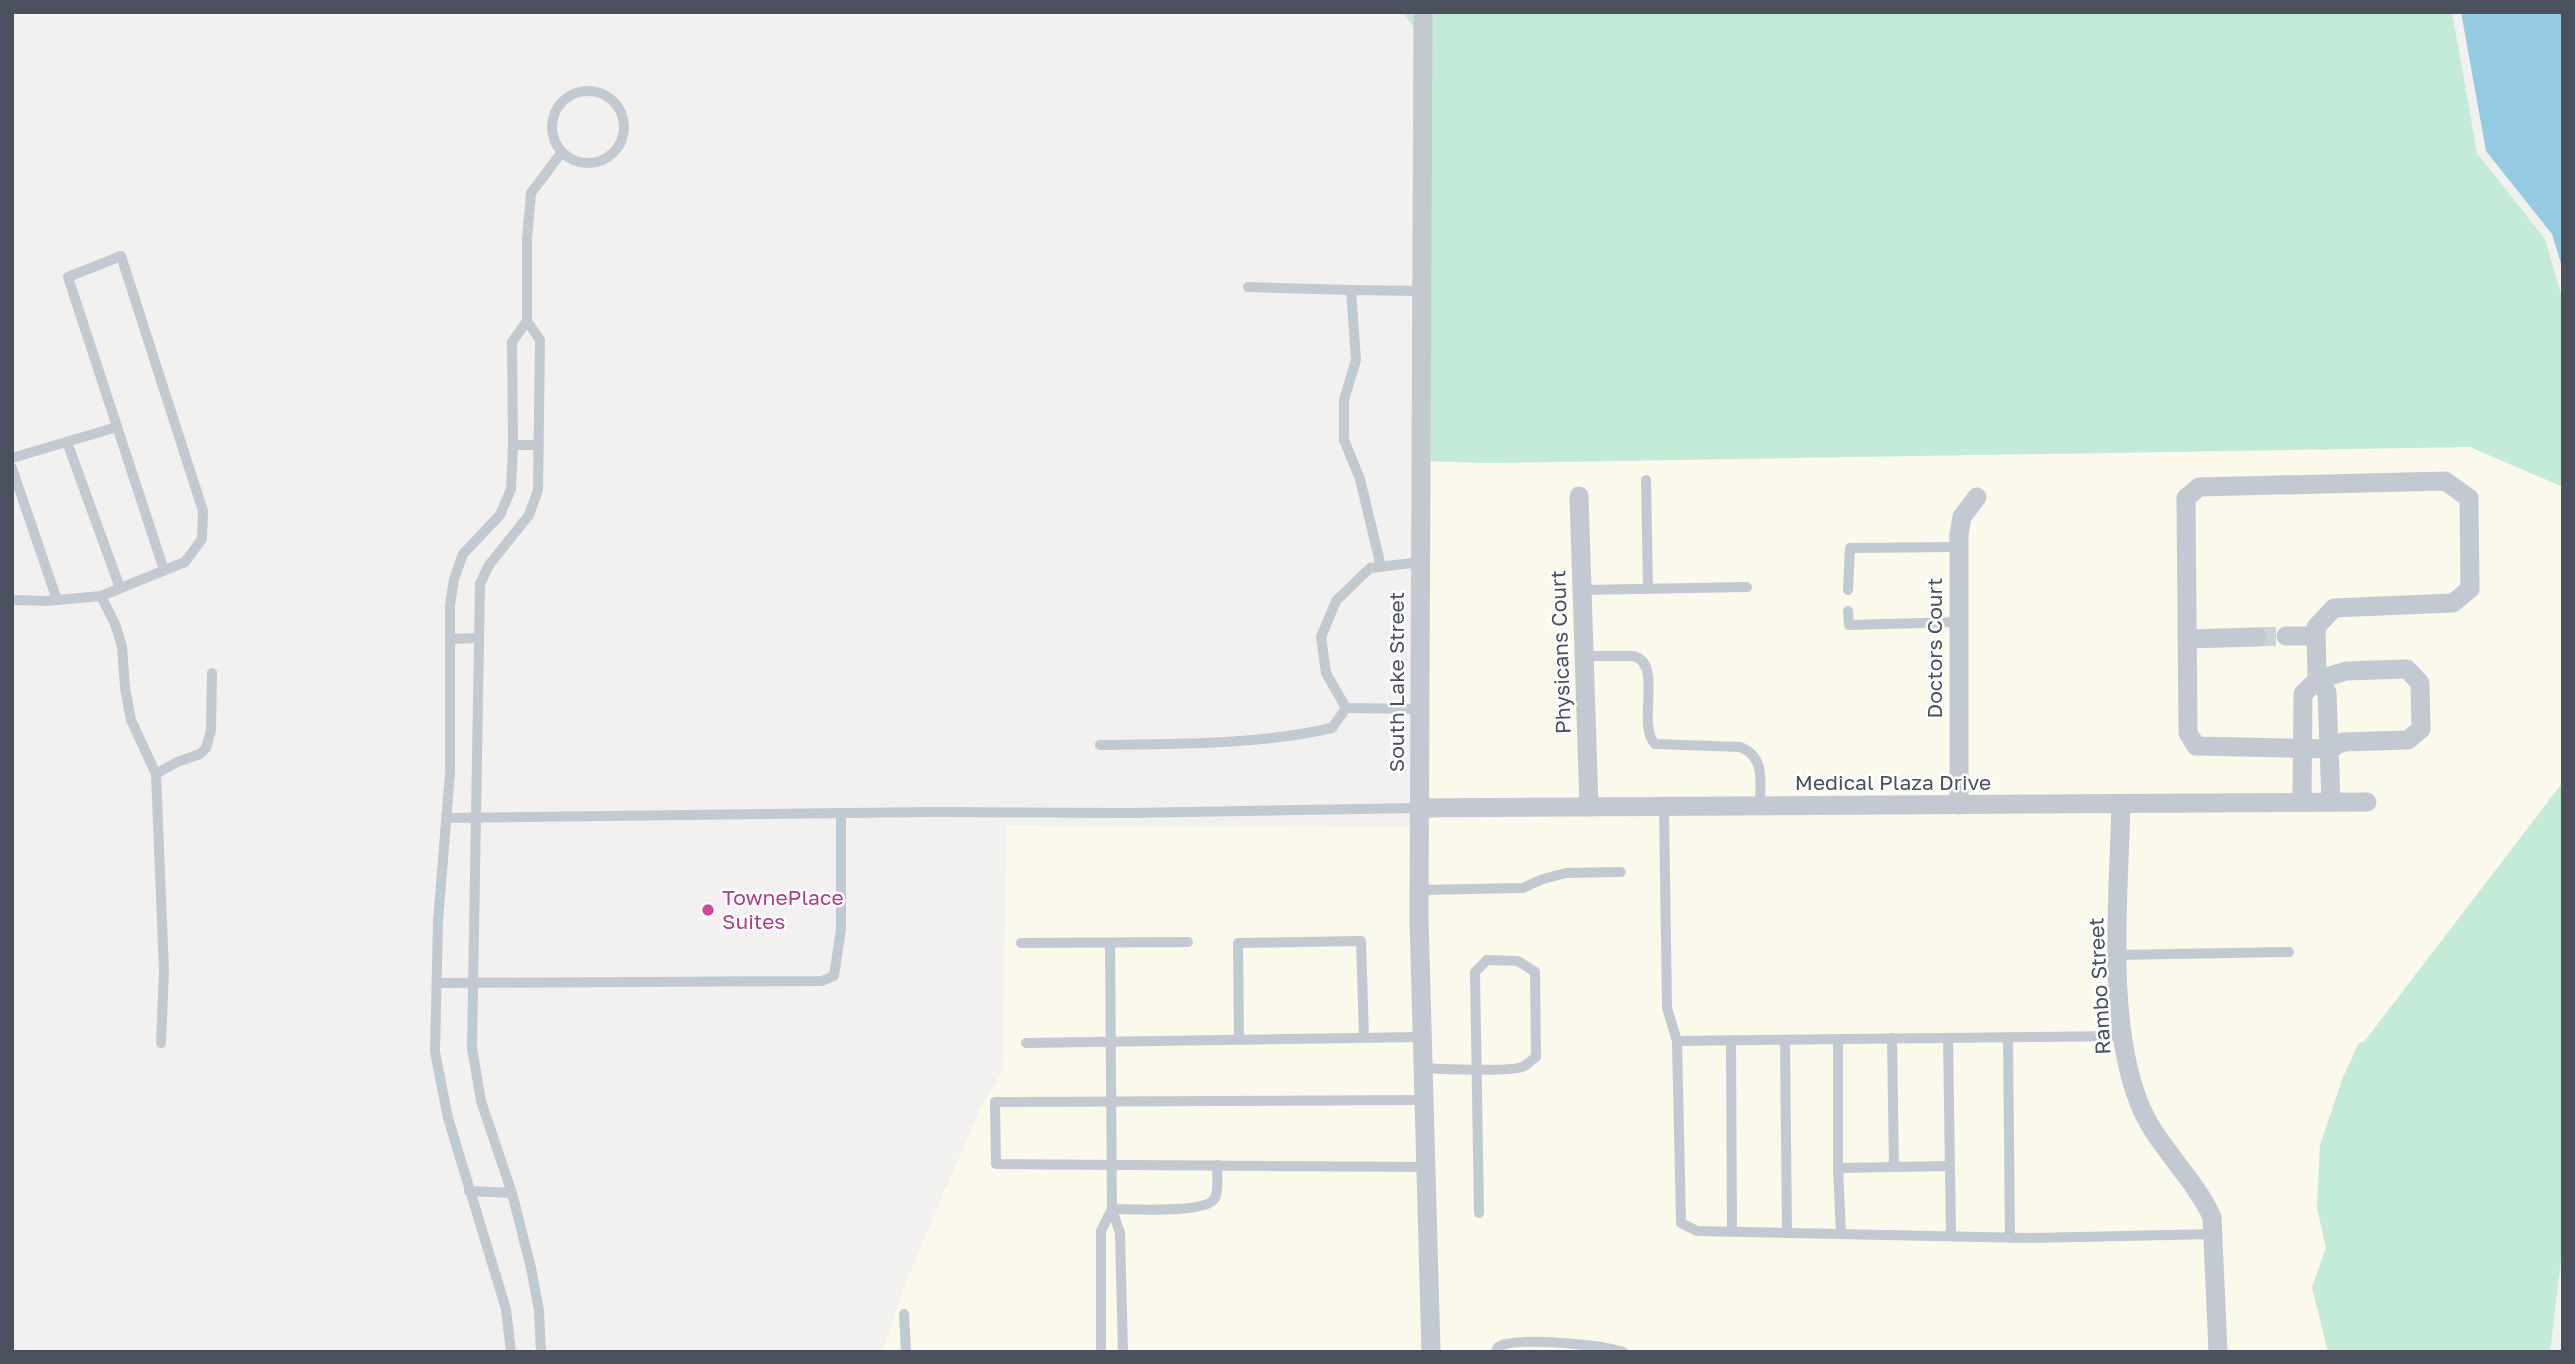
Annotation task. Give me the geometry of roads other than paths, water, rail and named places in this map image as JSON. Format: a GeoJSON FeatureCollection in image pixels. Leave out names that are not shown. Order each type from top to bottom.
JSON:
{"type":"FeatureCollection","features":[{"type":"Feature","properties":{"kind":"street","name":"South Lake Street"},"geometry":{"type":"LineString","coordinates":[[1423,12],[1419,890],[1431,1352]]}},
{"type":"Feature","properties":{"kind":"street"},"geometry":{"type":"LineString","coordinates":[[2302,802],[2302,747],[2303,694],[2317,680],[2346,671],[2407,669],[2420,683],[2421,729],[2408,740],[2343,742],[2329,749],[2302,747],[2196,746],[2188,733],[2186,498],[2199,487],[2445,481],[2469,498],[2470,589],[2453,603],[2334,608],[2316,626],[2317,680],[2327,692],[2329,749],[2332,802]]}},
{"type":"Feature","properties":{"kind":"street","name":"Physicans Court"},"geometry":{"type":"LineString","coordinates":[[1579,496],[1589,807]]}},
{"type":"Feature","properties":{"kind":"street","name":"Doctors Court"},"geometry":{"type":"LineString","coordinates":[[1959,805],[1958,547],[1962,517],[1977,497]]}},
{"type":"Feature","properties":{"kind":"street"},"geometry":{"type":"LineString","coordinates":[[2286,636],[2316,636]]}},
{"type":"Feature","properties":{"kind":"street"},"geometry":{"type":"LineString","coordinates":[[2187,639],[2258,637]]}},
{"type":"Feature","properties":{"kind":"street","name":"Medical Plaza Drive"},"geometry":{"type":"LineString","coordinates":[[1419,808],[2367,802]]}},
{"type":"Feature","properties":{"kind":"street","name":"Rambo Street"},"geometry":{"type":"LineString","coordinates":[[2121,804],[2117,955],[2128,1068],[2143,1112],[2159,1140],[2204,1201],[2212,1217],[2218,1352]]}},
{"type":"Feature","properties":{"kind":"lane"},"geometry":{"type":"LineString","coordinates":[[597,92],[616,103],[625,126],[623,138],[608,158],[597,163],[584,163],[572,160],[562,152],[552,131],[555,113],[564,100],[574,94],[597,92]]}},
{"type":"Feature","properties":{"kind":"lane"},"geometry":{"type":"LineString","coordinates":[[541,1352],[539,1310],[512,1193],[481,1101],[472,1048],[475,819],[480,584],[489,565],[528,515],[538,491],[540,340],[527,321],[527,239],[531,193],[562,152]]}},
{"type":"Feature","properties":{"kind":"lane"},"geometry":{"type":"LineString","coordinates":[[12,600],[101,596],[185,562],[202,540],[203,511],[121,256],[68,276],[164,570]]}},
{"type":"Feature","properties":{"kind":"lane"},"geometry":{"type":"LineString","coordinates":[[1248,287],[1422,291]]}},
{"type":"Feature","properties":{"kind":"lane"},"geometry":{"type":"LineString","coordinates":[[1351,290],[1356,360],[1344,400],[1343,440],[1360,479],[1381,567]]}},
{"type":"Feature","properties":{"kind":"lane"},"geometry":{"type":"LineString","coordinates":[[511,1352],[506,1309],[448,1118],[435,1052],[436,983],[438,921],[450,773],[450,605],[454,579],[463,554],[500,514],[511,489],[512,342],[527,321]]}},
{"type":"Feature","properties":{"kind":"lane"},"geometry":{"type":"LineString","coordinates":[[12,458],[117,427]]}},
{"type":"Feature","properties":{"kind":"lane"},"geometry":{"type":"LineString","coordinates":[[67,442],[120,588]]}},
{"type":"Feature","properties":{"kind":"lane"},"geometry":{"type":"LineString","coordinates":[[513,445],[539,445]]}},
{"type":"Feature","properties":{"kind":"lane"},"geometry":{"type":"LineString","coordinates":[[12,468],[57,600]]}},
{"type":"Feature","properties":{"kind":"lane"},"geometry":{"type":"LineString","coordinates":[[1646,480],[1648,588]]}},
{"type":"Feature","properties":{"kind":"lane"},"geometry":{"type":"LineString","coordinates":[[1848,590],[1850,548],[1958,547]]}},
{"type":"Feature","properties":{"kind":"lane"},"geometry":{"type":"LineString","coordinates":[[1346,708],[1326,673],[1321,637],[1336,601],[1370,568],[1421,562]]}},
{"type":"Feature","properties":{"kind":"lane"},"geometry":{"type":"LineString","coordinates":[[1582,590],[1747,587]]}},
{"type":"Feature","properties":{"kind":"lane"},"geometry":{"type":"LineString","coordinates":[[101,596],[122,646],[131,720],[156,774],[164,971],[161,1043]]}},
{"type":"Feature","properties":{"kind":"lane"},"geometry":{"type":"LineString","coordinates":[[1848,611],[1849,625],[1958,622]]}},
{"type":"Feature","properties":{"kind":"lane"},"geometry":{"type":"LineString","coordinates":[[450,639],[479,639]]}},
{"type":"Feature","properties":{"kind":"lane"},"geometry":{"type":"LineString","coordinates":[[1584,656],[1641,658],[1648,673],[1648,729],[1650,739],[1655,744],[1740,747],[1751,751],[1759,765],[1760,806]]}},
{"type":"Feature","properties":{"kind":"lane"},"geometry":{"type":"LineString","coordinates":[[156,774],[177,762],[200,754],[206,748],[211,730],[212,673]]}},
{"type":"Feature","properties":{"kind":"lane"},"geometry":{"type":"LineString","coordinates":[[1346,708],[1420,709]]}},
{"type":"Feature","properties":{"kind":"lane"},"geometry":{"type":"LineString","coordinates":[[1100,745],[1213,743],[1296,736],[1332,728],[1346,708]]}},
{"type":"Feature","properties":{"kind":"lane"},"geometry":{"type":"LineString","coordinates":[[1664,807],[1667,1008],[1677,1041],[1681,1223],[1697,1231],[2010,1238],[2214,1234]]}},
{"type":"Feature","properties":{"kind":"lane"},"geometry":{"type":"LineString","coordinates":[[447,818],[1419,808]]}},
{"type":"Feature","properties":{"kind":"lane"},"geometry":{"type":"LineString","coordinates":[[436,983],[822,981],[834,976],[841,929],[841,813]]}},
{"type":"Feature","properties":{"kind":"lane"},"geometry":{"type":"LineString","coordinates":[[1419,890],[1523,888],[1566,873],[1620,872]]}},
{"type":"Feature","properties":{"kind":"lane"},"geometry":{"type":"LineString","coordinates":[[1239,1040],[1238,943],[1361,941],[1364,1038]]}},
{"type":"Feature","properties":{"kind":"lane"},"geometry":{"type":"LineString","coordinates":[[1020,943],[1188,942]]}},
{"type":"Feature","properties":{"kind":"lane"},"geometry":{"type":"LineString","coordinates":[[1110,943],[1112,1209],[1120,1233],[1123,1352]]}},
{"type":"Feature","properties":{"kind":"lane"},"geometry":{"type":"LineString","coordinates":[[2117,955],[2289,952]]}},
{"type":"Feature","properties":{"kind":"lane"},"geometry":{"type":"LineString","coordinates":[[1423,1068],[1475,1068],[1521,1068],[1536,1057],[1535,972],[1518,961],[1487,960],[1475,972],[1475,1068],[1479,1213]]}},
{"type":"Feature","properties":{"kind":"lane"},"geometry":{"type":"LineString","coordinates":[[1677,1041],[2124,1036]]}},
{"type":"Feature","properties":{"kind":"lane"},"geometry":{"type":"LineString","coordinates":[[1026,1043],[1423,1037]]}},
{"type":"Feature","properties":{"kind":"lane"},"geometry":{"type":"LineString","coordinates":[[2008,1037],[2010,1238]]}},
{"type":"Feature","properties":{"kind":"lane"},"geometry":{"type":"LineString","coordinates":[[1892,1038],[1894,1167]]}},
{"type":"Feature","properties":{"kind":"lane"},"geometry":{"type":"LineString","coordinates":[[1948,1038],[1951,1236]]}},
{"type":"Feature","properties":{"kind":"lane"},"geometry":{"type":"LineString","coordinates":[[1838,1039],[1840,1234]]}},
{"type":"Feature","properties":{"kind":"lane"},"geometry":{"type":"LineString","coordinates":[[1731,1040],[1732,1232]]}},
{"type":"Feature","properties":{"kind":"lane"},"geometry":{"type":"LineString","coordinates":[[1785,1040],[1787,1233]]}},
{"type":"Feature","properties":{"kind":"lane"},"geometry":{"type":"LineString","coordinates":[[1424,1100],[995,1102],[996,1164],[1426,1167]]}},
{"type":"Feature","properties":{"kind":"lane"},"geometry":{"type":"LineString","coordinates":[[1112,1209],[1182,1209],[1207,1205],[1212,1202],[1216,1192],[1217,1164]]}},
{"type":"Feature","properties":{"kind":"lane"},"geometry":{"type":"LineString","coordinates":[[1838,1168],[1950,1166]]}},
{"type":"Feature","properties":{"kind":"lane"},"geometry":{"type":"LineString","coordinates":[[469,1191],[512,1193]]}},
{"type":"Feature","properties":{"kind":"lane"},"geometry":{"type":"LineString","coordinates":[[1101,1352],[1101,1231],[1112,1209]]}},
{"type":"Feature","properties":{"kind":"lane"},"geometry":{"type":"LineString","coordinates":[[1102,1266],[1121,1266]]}},
{"type":"Feature","properties":{"kind":"lane"},"geometry":{"type":"LineString","coordinates":[[904,1314],[906,1352]]}},
{"type":"Feature","properties":{"kind":"lane"},"geometry":{"type":"LineString","coordinates":[[1496,1352],[1505,1342],[1526,1342],[1606,1348],[1623,1352]]}},
{"type":"Feature","properties":{"kind":"water"},"geometry":{"type":"Polygon","coordinates":[[[2461,12],[2563,12],[2563,270],[2552,234],[2486,151],[2461,12]]]}},
{"type":"Feature","properties":{"kind":"tunnel"},"geometry":{"type":"LineString","coordinates":[[2257,637],[2286,636]]}},
{"type":"Feature","properties":{"kind":"place","name":"TownePlace Suites"},"geometry":{"type":"Point","coordinates":[708,910]}}]}
